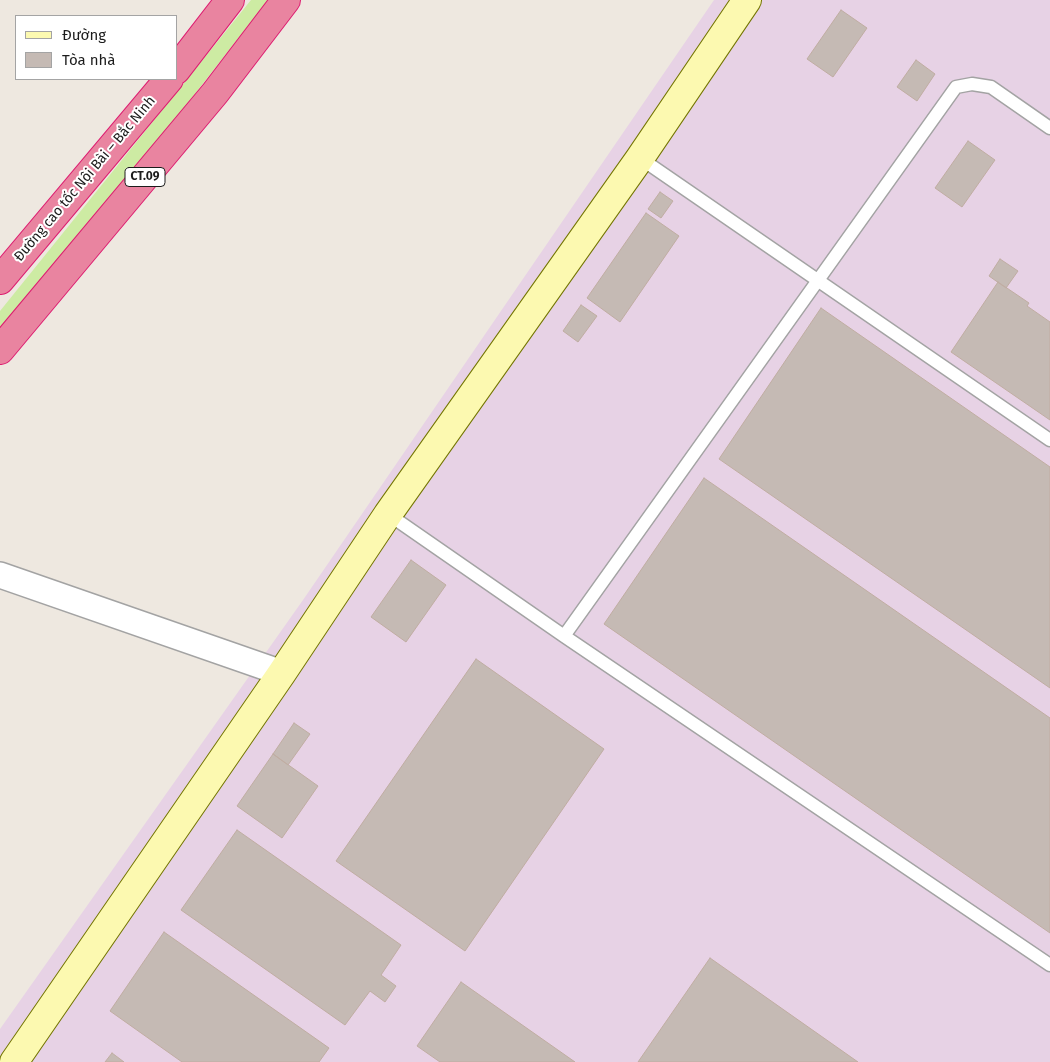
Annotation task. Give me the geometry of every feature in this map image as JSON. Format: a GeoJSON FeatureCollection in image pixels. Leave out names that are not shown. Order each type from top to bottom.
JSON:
{"type":"FeatureCollection","features":[{"type":"Feature","properties":{"kind":"highway"},"geometry":{"type":"LineString","coordinates":[[178,67],[230,0]]}},
{"type":"Feature","properties":{"kind":"highway","name":"CT.09"},"geometry":{"type":"LineString","coordinates":[[0,350],[215,93],[286,0]]}},
{"type":"Feature","properties":{"kind":"highway","name":"Đường cao tốc Nội Bài – Bắc Ninh"},"geometry":{"type":"LineString","coordinates":[[0,280],[168,80]]}},
{"type":"Feature","properties":{"kind":"street"},"geometry":{"type":"LineString","coordinates":[[14,1062],[282,673],[388,514],[640,158],[747,0]]}},
{"type":"Feature","properties":{"kind":"street"},"geometry":{"type":"LineString","coordinates":[[0,575],[282,673]]}},
{"type":"Feature","properties":{"kind":"lane"},"geometry":{"type":"LineString","coordinates":[[564,636],[956,87],[972,84],[990,87],[1050,128]]}},
{"type":"Feature","properties":{"kind":"lane"},"geometry":{"type":"LineString","coordinates":[[640,158],[1050,440]]}},
{"type":"Feature","properties":{"kind":"lane"},"geometry":{"type":"LineString","coordinates":[[388,514],[564,636],[1050,965]]}},
{"type":"Feature","properties":{"kind":"shaded area"},"geometry":{"type":"Polygon","coordinates":[[[714,0],[1050,0],[1050,1062],[0,1062],[0,1029],[303,600],[714,0]]]}},
{"type":"Feature","properties":{"kind":"green space"},"geometry":{"type":"Polygon","coordinates":[[[251,0],[268,0],[145,158],[0,329],[0,311],[251,0]]]}},
{"type":"Feature","properties":{"kind":"building"},"geometry":{"type":"Polygon","coordinates":[[[841,10],[867,28],[833,77],[807,59],[841,10]]]}},
{"type":"Feature","properties":{"kind":"building"},"geometry":{"type":"Polygon","coordinates":[[[916,60],[935,74],[917,101],[897,87],[916,60]]]}},
{"type":"Feature","properties":{"kind":"building"},"geometry":{"type":"Polygon","coordinates":[[[968,141],[995,160],[962,207],[935,188],[968,141]]]}},
{"type":"Feature","properties":{"kind":"building"},"geometry":{"type":"Polygon","coordinates":[[[660,192],[673,201],[661,218],[648,209],[660,192]]]}},
{"type":"Feature","properties":{"kind":"building"},"geometry":{"type":"Polygon","coordinates":[[[646,213],[679,236],[620,322],[587,298],[646,213]]]}},
{"type":"Feature","properties":{"kind":"building"},"geometry":{"type":"Polygon","coordinates":[[[1000,259],[1018,271],[1006,288],[989,276],[1000,259]]]}},
{"type":"Feature","properties":{"kind":"building"},"geometry":{"type":"Polygon","coordinates":[[[998,282],[1029,303],[1027,306],[1050,322],[1050,420],[951,352],[998,282]]]}},
{"type":"Feature","properties":{"kind":"building"},"geometry":{"type":"Polygon","coordinates":[[[581,305],[597,316],[578,342],[563,331],[581,305]]]}},
{"type":"Feature","properties":{"kind":"building"},"geometry":{"type":"Polygon","coordinates":[[[821,308],[1050,467],[1050,688],[719,459],[821,308]]]}},
{"type":"Feature","properties":{"kind":"building"},"geometry":{"type":"Polygon","coordinates":[[[704,478],[1050,718],[1050,933],[604,624],[704,478]]]}},
{"type":"Feature","properties":{"kind":"building"},"geometry":{"type":"Polygon","coordinates":[[[411,560],[446,585],[406,642],[371,617],[411,560]]]}},
{"type":"Feature","properties":{"kind":"building"},"geometry":{"type":"Polygon","coordinates":[[[476,659],[604,749],[465,951],[336,861],[476,659]]]}},
{"type":"Feature","properties":{"kind":"building"},"geometry":{"type":"Polygon","coordinates":[[[294,723],[310,734],[288,765],[273,754],[294,723]]]}},
{"type":"Feature","properties":{"kind":"building"},"geometry":{"type":"Polygon","coordinates":[[[273,754],[318,786],[282,838],[237,806],[273,754]]]}},
{"type":"Feature","properties":{"kind":"building"},"geometry":{"type":"Polygon","coordinates":[[[237,830],[401,945],[381,975],[396,986],[385,1002],[370,991],[345,1025],[181,910],[237,830]]]}},
{"type":"Feature","properties":{"kind":"building"},"geometry":{"type":"Polygon","coordinates":[[[164,932],[329,1048],[319,1062],[182,1062],[110,1011],[164,932]]]}},
{"type":"Feature","properties":{"kind":"building"},"geometry":{"type":"Polygon","coordinates":[[[710,958],[858,1062],[638,1062],[710,958]]]}},
{"type":"Feature","properties":{"kind":"building"},"geometry":{"type":"Polygon","coordinates":[[[461,982],[575,1062],[440,1062],[417,1046],[461,982]]]}},
{"type":"Feature","properties":{"kind":"building"},"geometry":{"type":"Polygon","coordinates":[[[112,1053],[124,1062],[105,1062],[112,1053]]]}}]}
